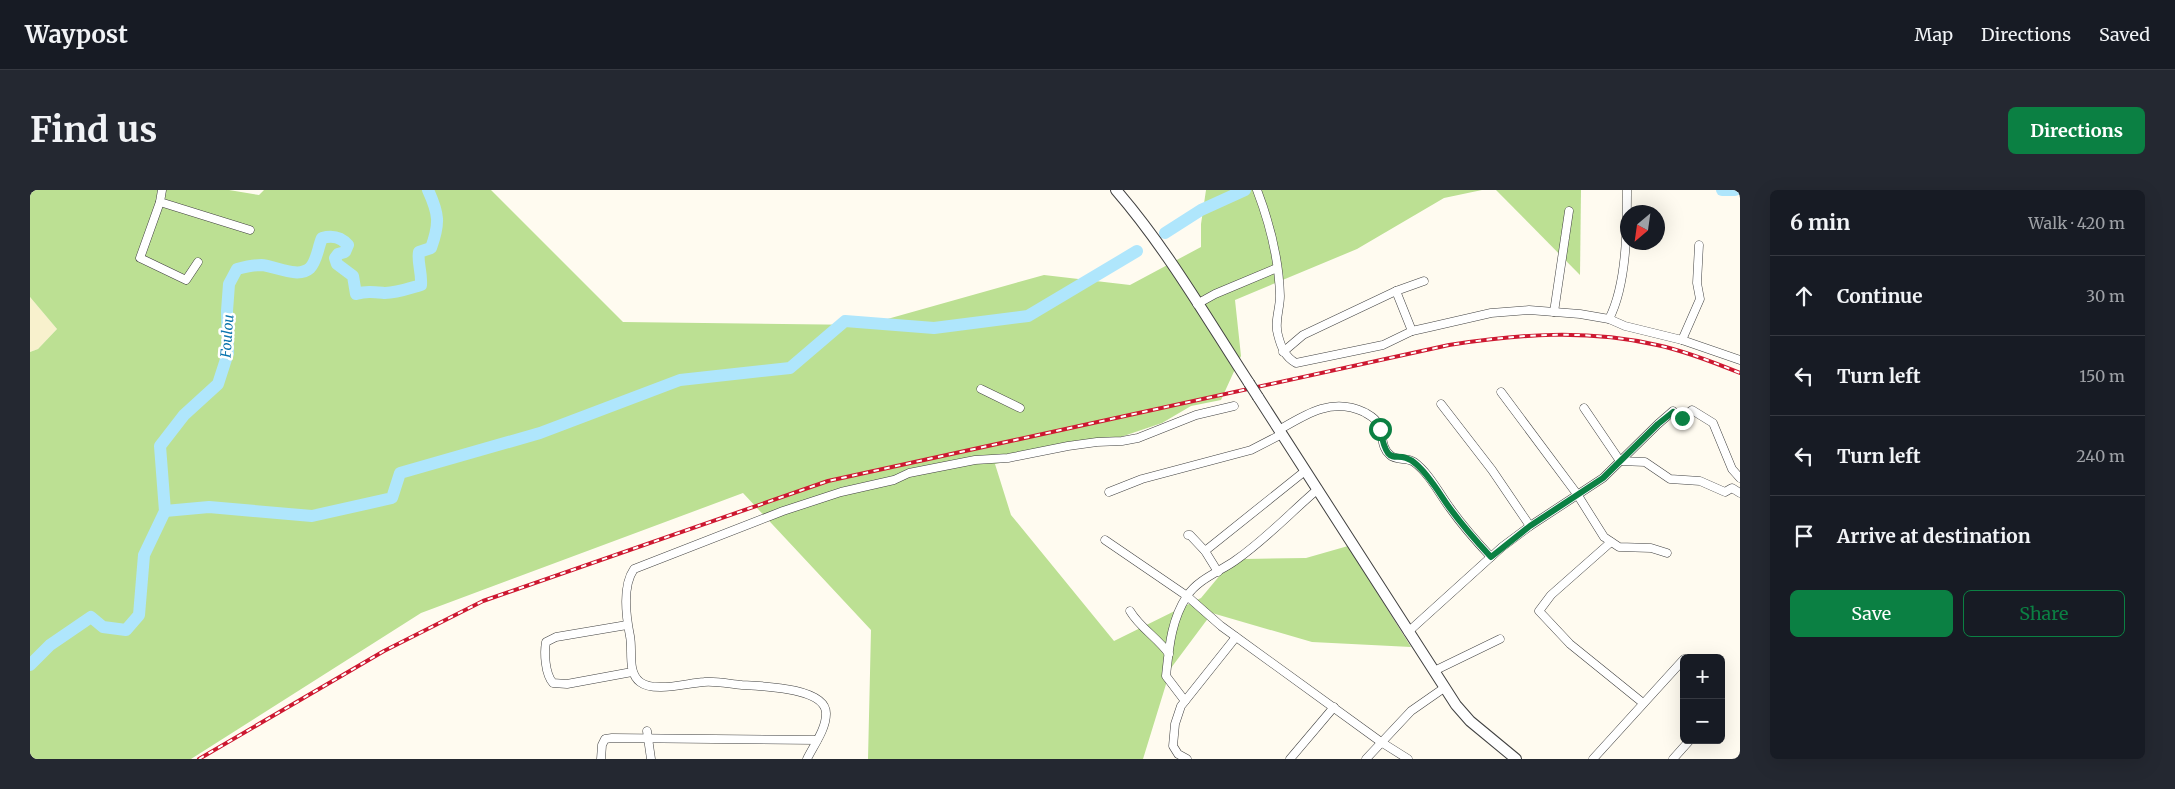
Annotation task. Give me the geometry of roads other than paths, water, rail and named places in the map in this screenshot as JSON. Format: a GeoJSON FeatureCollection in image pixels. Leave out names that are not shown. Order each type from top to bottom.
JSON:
{"type":"FeatureCollection","features":[{"type":"Feature","properties":{"kind":"street"},"geometry":{"type":"LineString","coordinates":[[162,190],[160,202],[140,258],[186,280],[198,262]]}},
{"type":"Feature","properties":{"kind":"street"},"geometry":{"type":"LineString","coordinates":[[1116,190],[1141,219],[1162,248],[1444,688],[1470,720],[1516,759]]}},
{"type":"Feature","properties":{"kind":"street"},"geometry":{"type":"LineString","coordinates":[[1257,190],[1265,212],[1277,268],[1280,298],[1277,328],[1283,352],[1296,363],[1383,345],[1412,331],[1491,314],[1529,310],[1580,314],[1609,319],[1625,326],[1682,340],[1740,360]]}},
{"type":"Feature","properties":{"kind":"street"},"geometry":{"type":"LineString","coordinates":[[1609,319],[1614,309],[1619,289],[1627,214],[1627,190]]}},
{"type":"Feature","properties":{"kind":"street"},"geometry":{"type":"LineString","coordinates":[[160,202],[250,230]]}},
{"type":"Feature","properties":{"kind":"street"},"geometry":{"type":"LineString","coordinates":[[1554,312],[1569,211]]}},
{"type":"Feature","properties":{"kind":"street"},"geometry":{"type":"LineString","coordinates":[[1682,340],[1700,299],[1697,283],[1699,245]]}},
{"type":"Feature","properties":{"kind":"street"},"geometry":{"type":"LineString","coordinates":[[1197,304],[1215,294],[1277,268]]}},
{"type":"Feature","properties":{"kind":"street"},"geometry":{"type":"LineString","coordinates":[[1283,352],[1303,335],[1396,291],[1424,281]]}},
{"type":"Feature","properties":{"kind":"street"},"geometry":{"type":"LineString","coordinates":[[1396,291],[1412,331]]}},
{"type":"Feature","properties":{"kind":"street"},"geometry":{"type":"LineString","coordinates":[[981,389],[1020,408]]}},
{"type":"Feature","properties":{"kind":"street"},"geometry":{"type":"LineString","coordinates":[[1501,392],[1577,494],[1594,524],[1604,537],[1619,547],[1651,548],[1667,553]]}},
{"type":"Feature","properties":{"kind":"street"},"geometry":{"type":"LineString","coordinates":[[1441,404],[1492,470],[1530,526]]}},
{"type":"Feature","properties":{"kind":"street"},"geometry":{"type":"LineString","coordinates":[[1110,492],[1142,479],[1252,450],[1306,413],[1340,405],[1356,408],[1369,415],[1378,423],[1384,448],[1388,454],[1393,458],[1408,459],[1421,469],[1464,528],[1491,557]]}},
{"type":"Feature","properties":{"kind":"street"},"geometry":{"type":"LineString","coordinates":[[807,759],[825,725],[827,712],[824,705],[809,696],[768,685],[705,682],[679,686],[646,685],[640,682],[632,672],[630,638],[627,625],[628,577],[634,569],[784,511],[840,492],[853,491],[894,480],[909,473],[975,460],[1008,458],[1068,446],[1138,438],[1196,415],[1234,406]]}},
{"type":"Feature","properties":{"kind":"street"},"geometry":{"type":"LineString","coordinates":[[1584,408],[1620,461]]}},
{"type":"Feature","properties":{"kind":"street"},"geometry":{"type":"LineString","coordinates":[[1408,632],[1491,557],[1530,526],[1603,478],[1658,424],[1673,412],[1675,416],[1682,418],[1692,410],[1713,422],[1732,469],[1740,478]]}},
{"type":"Feature","properties":{"kind":"street"},"geometry":{"type":"LineString","coordinates":[[1620,461],[1645,462],[1670,479],[1700,481],[1724,492],[1732,488],[1740,493]]}},
{"type":"Feature","properties":{"kind":"street"},"geometry":{"type":"LineString","coordinates":[[1205,551],[1305,471]]}},
{"type":"Feature","properties":{"kind":"street"},"geometry":{"type":"LineString","coordinates":[[1185,701],[1166,676],[1171,631],[1187,596],[1196,585],[1218,572],[1279,526],[1318,489]]}},
{"type":"Feature","properties":{"kind":"street"},"geometry":{"type":"LineString","coordinates":[[1188,535],[1205,551],[1218,572]]}},
{"type":"Feature","properties":{"kind":"street"},"geometry":{"type":"LineString","coordinates":[[1105,540],[1187,596],[1221,626],[1381,742],[1408,759]]}},
{"type":"Feature","properties":{"kind":"street"},"geometry":{"type":"LineString","coordinates":[[1611,542],[1551,595],[1541,605],[1539,611],[1570,644],[1643,703]]}},
{"type":"Feature","properties":{"kind":"street"},"geometry":{"type":"LineString","coordinates":[[1130,611],[1136,621],[1161,643],[1168,654]]}},
{"type":"Feature","properties":{"kind":"street"},"geometry":{"type":"LineString","coordinates":[[627,625],[556,637],[546,642],[544,650],[549,678],[553,682],[567,684],[632,672]]}},
{"type":"Feature","properties":{"kind":"street"},"geometry":{"type":"LineString","coordinates":[[1187,759],[1178,756],[1173,746],[1175,724],[1181,706],[1236,637]]}},
{"type":"Feature","properties":{"kind":"street"},"geometry":{"type":"LineString","coordinates":[[1434,671],[1500,639]]}},
{"type":"Feature","properties":{"kind":"street"},"geometry":{"type":"LineString","coordinates":[[1593,759],[1680,663]]}},
{"type":"Feature","properties":{"kind":"street"},"geometry":{"type":"LineString","coordinates":[[1366,759],[1411,710],[1444,688]]}},
{"type":"Feature","properties":{"kind":"street"},"geometry":{"type":"LineString","coordinates":[[1290,759],[1334,707]]}},
{"type":"Feature","properties":{"kind":"street"},"geometry":{"type":"LineString","coordinates":[[601,759],[602,745],[605,740],[612,738],[648,735],[816,740]]}},
{"type":"Feature","properties":{"kind":"street"},"geometry":{"type":"LineString","coordinates":[[648,735],[651,759]]}},
{"type":"Feature","properties":{"kind":"street"},"geometry":{"type":"LineString","coordinates":[[1673,759],[1686,744]]}},
{"type":"Feature","properties":{"kind":"waterway","name":"Foulou"},"geometry":{"type":"LineString","coordinates":[[30,665],[50,645],[91,617],[103,627],[126,630],[139,615],[144,555],[165,511],[160,446],[184,415],[218,384],[228,353],[227,311],[229,284],[237,269],[261,265],[293,272],[305,271],[314,262],[322,238],[333,237],[340,238],[348,245],[345,252],[338,254],[335,258],[337,264],[353,276],[356,294],[394,292],[421,285],[419,252],[431,248],[437,225],[436,212],[428,190]]}},
{"type":"Feature","properties":{"kind":"waterway"},"geometry":{"type":"LineString","coordinates":[[1165,233],[1201,210],[1245,190]]}},
{"type":"Feature","properties":{"kind":"waterway"},"geometry":{"type":"LineString","coordinates":[[1722,190],[1735,190]]}},
{"type":"Feature","properties":{"kind":"waterway"},"geometry":{"type":"LineString","coordinates":[[165,511],[209,507],[312,516],[392,498],[400,473],[540,433],[680,380],[790,368],[845,321],[934,328],[1028,316],[1137,251]]}},
{"type":"Feature","properties":{"kind":"railway"},"geometry":{"type":"LineString","coordinates":[[199,759],[384,651],[483,601],[828,481],[1449,345],[1475,341],[1553,335],[1579,335],[1631,340],[1667,347],[1740,373]]}}]}
